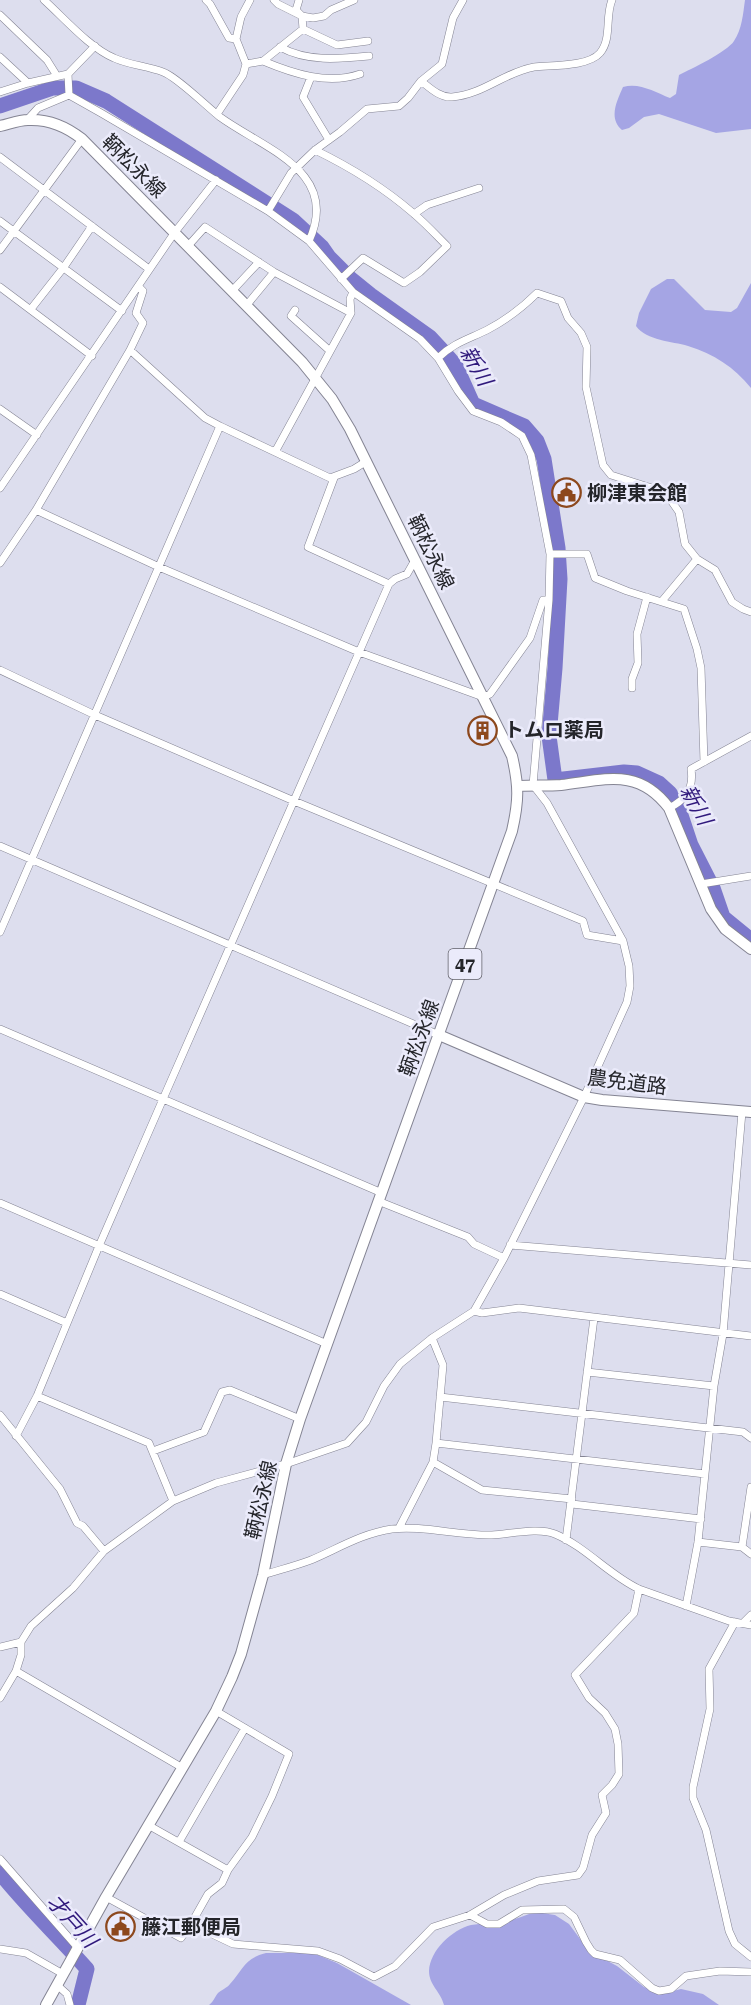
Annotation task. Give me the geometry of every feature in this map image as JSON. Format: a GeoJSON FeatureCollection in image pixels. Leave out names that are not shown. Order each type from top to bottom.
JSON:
{"type":"FeatureCollection","features":[{"type":"Feature","properties":{"kind":"main road","name":"鞆松永線"},"geometry":{"type":"LineString","coordinates":[[0,126],[28,119],[54,123],[82,139],[232,291],[332,399],[367,461],[512,756],[519,786],[512,831],[300,1419],[286,1464],[263,1575],[241,1654],[216,1712],[106,1897],[46,2005]]}},
{"type":"Feature","properties":{"kind":"main road"},"geometry":{"type":"LineString","coordinates":[[519,786],[559,785],[612,778],[630,779],[646,786],[660,796],[669,808],[711,909],[725,929],[751,949]]}},
{"type":"Feature","properties":{"kind":"main road","name":"農免道路"},"geometry":{"type":"LineString","coordinates":[[439,1035],[585,1096],[602,1100],[746,1112]]}},
{"type":"Feature","properties":{"kind":"street"},"geometry":{"type":"LineString","coordinates":[[44,0],[95,46],[114,58],[165,72],[217,114],[298,167],[309,182],[317,201],[315,228],[309,241]]}},
{"type":"Feature","properties":{"kind":"street"},"geometry":{"type":"LineString","coordinates":[[206,0],[229,38],[236,39]]}},
{"type":"Feature","properties":{"kind":"street"},"geometry":{"type":"LineString","coordinates":[[217,114],[239,81],[246,64],[236,39],[241,17],[250,0]]}},
{"type":"Feature","properties":{"kind":"street"},"geometry":{"type":"LineString","coordinates":[[274,0],[302,16],[313,18],[324,16],[331,10],[354,0]]}},
{"type":"Feature","properties":{"kind":"street"},"geometry":{"type":"LineString","coordinates":[[299,0],[296,10],[302,16],[303,29]]}},
{"type":"Feature","properties":{"kind":"street"},"geometry":{"type":"LineString","coordinates":[[268,211],[291,173],[315,150],[367,109],[399,106],[421,81],[442,64],[453,18],[463,0]]}},
{"type":"Feature","properties":{"kind":"street"},"geometry":{"type":"LineString","coordinates":[[421,81],[442,97],[452,98],[470,94],[507,75],[532,68],[583,62],[600,54],[606,40],[612,0]]}},
{"type":"Feature","properties":{"kind":"street"},"geometry":{"type":"LineString","coordinates":[[0,15],[46,60],[57,75]]}},
{"type":"Feature","properties":{"kind":"street"},"geometry":{"type":"LineString","coordinates":[[246,64],[263,61],[303,29]]}},
{"type":"Feature","properties":{"kind":"street"},"geometry":{"type":"LineString","coordinates":[[303,29],[337,45],[368,41]]}},
{"type":"Feature","properties":{"kind":"street"},"geometry":{"type":"LineString","coordinates":[[69,95],[69,76],[95,46]]}},
{"type":"Feature","properties":{"kind":"street"},"geometry":{"type":"LineString","coordinates":[[280,47],[288,51],[332,60],[369,56]]}},
{"type":"Feature","properties":{"kind":"street"},"geometry":{"type":"LineString","coordinates":[[0,57],[28,83]]}},
{"type":"Feature","properties":{"kind":"street"},"geometry":{"type":"LineString","coordinates":[[263,61],[285,71],[311,77],[347,78],[360,74]]}},
{"type":"Feature","properties":{"kind":"street"},"geometry":{"type":"LineString","coordinates":[[0,93],[57,75],[69,76]]}},
{"type":"Feature","properties":{"kind":"street"},"geometry":{"type":"LineString","coordinates":[[311,77],[303,97],[329,140]]}},
{"type":"Feature","properties":{"kind":"street"},"geometry":{"type":"LineString","coordinates":[[28,119],[38,108],[69,95]]}},
{"type":"Feature","properties":{"kind":"street"},"geometry":{"type":"LineString","coordinates":[[0,1698],[16,1671],[21,1656],[21,1642],[31,1626],[73,1588],[104,1551],[173,1501],[216,1483],[286,1464],[347,1443],[366,1422],[384,1386],[400,1364],[432,1338],[474,1311],[504,1257],[585,1096],[627,1002],[630,986],[629,966],[623,941],[547,803],[533,785],[549,600],[550,554],[531,455],[522,436],[501,422],[473,411],[438,358],[420,339],[353,292],[309,241],[268,211],[102,112],[69,95]]}},
{"type":"Feature","properties":{"kind":"street"},"geometry":{"type":"LineString","coordinates":[[0,250],[82,139]]}},
{"type":"Feature","properties":{"kind":"street"},"geometry":{"type":"LineString","coordinates":[[315,150],[348,166],[389,194],[447,246],[420,272],[404,283],[363,258],[341,279]]}},
{"type":"Feature","properties":{"kind":"street"},"geometry":{"type":"LineString","coordinates":[[0,157],[150,269]]}},
{"type":"Feature","properties":{"kind":"street"},"geometry":{"type":"LineString","coordinates":[[0,488],[175,232],[216,180]]}},
{"type":"Feature","properties":{"kind":"street"},"geometry":{"type":"LineString","coordinates":[[414,214],[427,205],[479,188]]}},
{"type":"Feature","properties":{"kind":"street"},"geometry":{"type":"LineString","coordinates":[[0,221],[122,311]]}},
{"type":"Feature","properties":{"kind":"street"},"geometry":{"type":"LineString","coordinates":[[31,309],[92,226]]}},
{"type":"Feature","properties":{"kind":"street"},"geometry":{"type":"LineString","coordinates":[[188,246],[205,226],[274,272],[351,313]]}},
{"type":"Feature","properties":{"kind":"street"},"geometry":{"type":"LineString","coordinates":[[232,291],[259,262]]}},
{"type":"Feature","properties":{"kind":"street"},"geometry":{"type":"LineString","coordinates":[[246,306],[274,272]]}},
{"type":"Feature","properties":{"kind":"street"},"geometry":{"type":"LineString","coordinates":[[0,287],[92,356]]}},
{"type":"Feature","properties":{"kind":"street"},"geometry":{"type":"LineString","coordinates":[[0,563],[36,510],[130,350],[143,323],[136,313],[142,291],[139,287]]}},
{"type":"Feature","properties":{"kind":"street"},"geometry":{"type":"LineString","coordinates":[[274,452],[351,313],[350,299],[353,292]]}},
{"type":"Feature","properties":{"kind":"street"},"geometry":{"type":"LineString","coordinates":[[438,358],[448,348],[488,329],[523,308],[537,293],[561,301],[568,318],[581,333],[587,347],[586,387],[603,465],[611,476],[655,489],[670,499],[679,512],[685,544],[697,558],[715,570],[732,602],[751,612]]}},
{"type":"Feature","properties":{"kind":"street"},"geometry":{"type":"LineString","coordinates":[[295,310],[291,316],[330,351]]}},
{"type":"Feature","properties":{"kind":"street"},"geometry":{"type":"LineString","coordinates":[[130,350],[205,418],[274,452],[330,478],[354,470],[367,461]]}},
{"type":"Feature","properties":{"kind":"street"},"geometry":{"type":"LineString","coordinates":[[0,409],[37,435]]}},
{"type":"Feature","properties":{"kind":"street"},"geometry":{"type":"LineString","coordinates":[[0,932],[220,426]]}},
{"type":"Feature","properties":{"kind":"street"},"geometry":{"type":"LineString","coordinates":[[334,477],[308,547],[389,584]]}},
{"type":"Feature","properties":{"kind":"street"},"geometry":{"type":"LineString","coordinates":[[36,510],[159,567],[359,652],[483,697],[490,694],[530,638],[543,600],[549,600]]}},
{"type":"Feature","properties":{"kind":"street"},"geometry":{"type":"LineString","coordinates":[[550,554],[587,554],[595,578],[684,609],[701,668],[704,762]]}},
{"type":"Feature","properties":{"kind":"street"},"geometry":{"type":"LineString","coordinates":[[662,601],[697,558]]}},
{"type":"Feature","properties":{"kind":"street"},"geometry":{"type":"LineString","coordinates":[[16,1436],[38,1396],[99,1246],[389,584],[407,574],[415,560]]}},
{"type":"Feature","properties":{"kind":"street"},"geometry":{"type":"LineString","coordinates":[[632,688],[632,679],[638,663],[637,634],[647,597]]}},
{"type":"Feature","properties":{"kind":"street"},"geometry":{"type":"LineString","coordinates":[[0,670],[94,715],[583,921],[587,935],[623,941]]}},
{"type":"Feature","properties":{"kind":"street"},"geometry":{"type":"LineString","coordinates":[[669,808],[681,802],[693,782],[691,769],[751,736]]}},
{"type":"Feature","properties":{"kind":"street"},"geometry":{"type":"LineString","coordinates":[[0,846],[439,1035]]}},
{"type":"Feature","properties":{"kind":"street"},"geometry":{"type":"LineString","coordinates":[[701,884],[751,876]]}},
{"type":"Feature","properties":{"kind":"street"},"geometry":{"type":"LineString","coordinates":[[0,1029],[163,1099],[380,1197],[468,1237],[474,1244],[504,1257]]}},
{"type":"Feature","properties":{"kind":"street"},"geometry":{"type":"LineString","coordinates":[[686,1606],[701,1519],[746,1112]]}},
{"type":"Feature","properties":{"kind":"street"},"geometry":{"type":"LineString","coordinates":[[0,1203],[327,1344]]}},
{"type":"Feature","properties":{"kind":"street"},"geometry":{"type":"LineString","coordinates":[[510,1245],[751,1265]]}},
{"type":"Feature","properties":{"kind":"street"},"geometry":{"type":"LineString","coordinates":[[0,1294],[67,1323]]}},
{"type":"Feature","properties":{"kind":"street"},"geometry":{"type":"LineString","coordinates":[[474,1311],[482,1313],[519,1308],[751,1336]]}},
{"type":"Feature","properties":{"kind":"street"},"geometry":{"type":"LineString","coordinates":[[566,1540],[594,1318]]}},
{"type":"Feature","properties":{"kind":"street"},"geometry":{"type":"LineString","coordinates":[[399,1528],[433,1462],[443,1365],[432,1338]]}},
{"type":"Feature","properties":{"kind":"street"},"geometry":{"type":"LineString","coordinates":[[587,1372],[714,1386]]}},
{"type":"Feature","properties":{"kind":"street"},"geometry":{"type":"LineString","coordinates":[[153,1451],[204,1432],[222,1392],[230,1390],[300,1419]]}},
{"type":"Feature","properties":{"kind":"street"},"geometry":{"type":"LineString","coordinates":[[38,1396],[149,1443],[173,1501]]}},
{"type":"Feature","properties":{"kind":"street"},"geometry":{"type":"LineString","coordinates":[[440,1397],[743,1432],[751,1438]]}},
{"type":"Feature","properties":{"kind":"street"},"geometry":{"type":"LineString","coordinates":[[0,1415],[60,1489],[77,1523],[83,1526],[104,1551]]}},
{"type":"Feature","properties":{"kind":"street"},"geometry":{"type":"LineString","coordinates":[[436,1443],[705,1474]]}},
{"type":"Feature","properties":{"kind":"street"},"geometry":{"type":"LineString","coordinates":[[433,1462],[482,1490],[701,1519]]}},
{"type":"Feature","properties":{"kind":"street"},"geometry":{"type":"LineString","coordinates":[[742,1547],[751,1487]]}},
{"type":"Feature","properties":{"kind":"street"},"geometry":{"type":"LineString","coordinates":[[263,1575],[310,1560],[372,1533],[399,1528],[488,1535],[533,1530],[553,1533],[566,1540],[639,1589],[735,1622],[748,1624],[751,1615]]}},
{"type":"Feature","properties":{"kind":"street"},"geometry":{"type":"LineString","coordinates":[[698,1542],[742,1547],[751,1554]]}},
{"type":"Feature","properties":{"kind":"street"},"geometry":{"type":"LineString","coordinates":[[191,1924],[233,1944],[318,1951],[340,1959],[374,1977],[395,1966],[433,1927],[470,1916],[504,1895],[537,1881],[578,1875],[583,1868],[592,1835],[606,1813],[602,1795],[619,1774],[615,1729],[575,1675],[634,1613],[639,1589]]}},
{"type":"Feature","properties":{"kind":"street"},"geometry":{"type":"LineString","coordinates":[[735,1622],[709,1669],[710,1708],[693,1787],[693,1798],[706,1830],[729,1930],[735,1944],[751,1957]]}},
{"type":"Feature","properties":{"kind":"street"},"geometry":{"type":"LineString","coordinates":[[0,1647],[21,1642]]}},
{"type":"Feature","properties":{"kind":"street"},"geometry":{"type":"LineString","coordinates":[[16,1671],[182,1767]]}},
{"type":"Feature","properties":{"kind":"street"},"geometry":{"type":"LineString","coordinates":[[106,1897],[181,1938],[208,1894],[222,1883],[228,1870],[252,1837],[289,1754],[216,1712]]}},
{"type":"Feature","properties":{"kind":"street"},"geometry":{"type":"LineString","coordinates":[[179,1842],[245,1728]]}},
{"type":"Feature","properties":{"kind":"street"},"geometry":{"type":"LineString","coordinates":[[148,1826],[228,1870]]}},
{"type":"Feature","properties":{"kind":"street"},"geometry":{"type":"LineString","coordinates":[[0,1858],[75,1952]]}},
{"type":"Feature","properties":{"kind":"street"},"geometry":{"type":"LineString","coordinates":[[470,1916],[487,1924],[499,1924],[522,1910],[564,1909],[574,1917],[585,1942],[595,1954],[620,1960],[651,1988],[658,1990],[671,1989],[686,1976],[720,1971],[751,1972]]}},
{"type":"Feature","properties":{"kind":"street"},"geometry":{"type":"LineString","coordinates":[[0,1949],[26,1953],[63,1974]]}},
{"type":"Feature","properties":{"kind":"street"},"geometry":{"type":"LineString","coordinates":[[57,1985],[67,1994],[70,2005]]}},
{"type":"Feature","properties":{"kind":"shaded area"},"geometry":{"type":"Polygon","coordinates":[[[745,0],[751,0],[751,129],[716,133],[659,114],[644,117],[629,128],[622,130],[615,120],[615,109],[623,87],[641,87],[670,98],[676,94],[679,75],[717,55],[734,41],[743,16],[745,0]]]}},
{"type":"Feature","properties":{"kind":"shaded area"},"geometry":{"type":"Polygon","coordinates":[[[667,279],[674,279],[705,310],[731,312],[737,308],[751,283],[751,388],[738,374],[715,357],[688,346],[653,338],[636,326],[639,313],[651,289],[667,279]]]}},
{"type":"Feature","properties":{"kind":"shaded area"},"geometry":{"type":"Polygon","coordinates":[[[535,1912],[555,1915],[569,1924],[589,1951],[617,1966],[644,1987],[656,1992],[681,1989],[703,1994],[719,2005],[444,2005],[431,1980],[429,1971],[433,1956],[443,1942],[457,1931],[471,1925],[500,1923],[535,1912]]]}},
{"type":"Feature","properties":{"kind":"shaded area"},"geometry":{"type":"Polygon","coordinates":[[[266,1953],[313,1953],[337,1963],[411,2005],[209,2005],[248,1961],[266,1953]]]}},
{"type":"Feature","properties":{"kind":"waterway","name":"新川"},"geometry":{"type":"LineString","coordinates":[[0,106],[53,88],[76,88],[106,101],[293,220],[350,278],[430,337],[456,366],[473,404],[524,426],[537,441],[544,459],[558,548],[560,579],[549,736],[555,780],[624,772],[637,773],[659,783],[670,793],[679,809],[691,845],[713,888],[723,917],[751,940]]}},
{"type":"Feature","properties":{"kind":"waterway","name":"才戸川"},"geometry":{"type":"LineString","coordinates":[[0,1873],[87,1969],[78,2005]]}},
{"type":"Feature","properties":{"kind":"place","name":"柳津東会館"},"geometry":{"type":"Point","coordinates":[566,493]}},
{"type":"Feature","properties":{"kind":"place","name":"トムロ薬局"},"geometry":{"type":"Point","coordinates":[483,730]}},
{"type":"Feature","properties":{"kind":"place","name":"藤江郵便局"},"geometry":{"type":"Point","coordinates":[120,1927]}}]}
